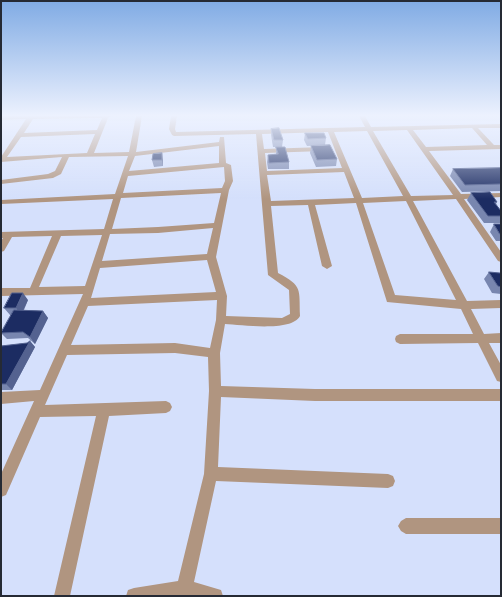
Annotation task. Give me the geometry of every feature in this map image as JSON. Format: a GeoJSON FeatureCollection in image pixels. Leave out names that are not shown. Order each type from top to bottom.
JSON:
{"type":"FeatureCollection","features":[{"type":"Feature","properties":{"kind":"street"},"geometry":{"type":"LineString","coordinates":[[2,159],[13,144]]}},
{"type":"Feature","properties":{"kind":"street"},"geometry":{"type":"LineString","coordinates":[[90,154],[94,144]]}},
{"type":"Feature","properties":{"kind":"street"},"geometry":{"type":"LineString","coordinates":[[1,490],[85,302],[106,231],[132,154],[134,144]]}},
{"type":"Feature","properties":{"kind":"street"},"geometry":{"type":"LineString","coordinates":[[2,159],[90,154],[132,154],[222,144],[223,165],[125,174]]}},
{"type":"Feature","properties":{"kind":"street"},"geometry":{"type":"LineString","coordinates":[[221,320],[282,322],[290,320],[295,316],[294,289],[290,284],[273,275],[260,144]]}},
{"type":"Feature","properties":{"kind":"street"},"geometry":{"type":"LineString","coordinates":[[335,144],[359,201],[391,299],[464,304],[501,304]]}},
{"type":"Feature","properties":{"kind":"street"},"geometry":{"type":"LineString","coordinates":[[377,144],[408,198],[501,378]]}},
{"type":"Feature","properties":{"kind":"street"},"geometry":{"type":"LineString","coordinates":[[420,144],[445,173],[458,196],[501,259]]}},
{"type":"Feature","properties":{"kind":"street"},"geometry":{"type":"LineString","coordinates":[[488,144],[492,148]]}},
{"type":"Feature","properties":{"kind":"street"},"geometry":{"type":"LineString","coordinates":[[424,150],[501,147]]}},
{"type":"Feature","properties":{"kind":"street"},"geometry":{"type":"LineString","coordinates":[[261,151],[337,148]]}},
{"type":"Feature","properties":{"kind":"street"},"geometry":{"type":"LineString","coordinates":[[1,182],[50,176],[58,172],[67,155]]}},
{"type":"Feature","properties":{"kind":"street"},"geometry":{"type":"LineString","coordinates":[[184,588],[211,474],[215,391],[214,353],[221,320],[222,296],[212,257],[225,190],[229,181],[227,165]]}},
{"type":"Feature","properties":{"kind":"street"},"geometry":{"type":"LineString","coordinates":[[263,173],[346,170]]}},
{"type":"Feature","properties":{"kind":"street"},"geometry":{"type":"LineString","coordinates":[[1,202],[225,190]]}},
{"type":"Feature","properties":{"kind":"street"},"geometry":{"type":"LineString","coordinates":[[267,204],[501,195]]}},
{"type":"Feature","properties":{"kind":"street"},"geometry":{"type":"LineString","coordinates":[[309,202],[327,266]]}},
{"type":"Feature","properties":{"kind":"street"},"geometry":{"type":"LineString","coordinates":[[1,249],[5,235],[57,235],[106,231],[158,230],[218,225]]}},
{"type":"Feature","properties":{"kind":"street"},"geometry":{"type":"LineString","coordinates":[[481,228],[494,228]]}},
{"type":"Feature","properties":{"kind":"street"},"geometry":{"type":"LineString","coordinates":[[33,291],[57,235]]}},
{"type":"Feature","properties":{"kind":"street"},"geometry":{"type":"LineString","coordinates":[[96,265],[212,257]]}},
{"type":"Feature","properties":{"kind":"street"},"geometry":{"type":"LineString","coordinates":[[1,292],[89,290]]}},
{"type":"Feature","properties":{"kind":"street"},"geometry":{"type":"LineString","coordinates":[[85,302],[222,296]]}},
{"type":"Feature","properties":{"kind":"street"},"geometry":{"type":"LineString","coordinates":[[400,339],[501,338]]}},
{"type":"Feature","properties":{"kind":"street"},"geometry":{"type":"LineString","coordinates":[[63,350],[175,348],[214,353]]}},
{"type":"Feature","properties":{"kind":"street"},"geometry":{"type":"LineString","coordinates":[[215,391],[316,395],[501,395]]}},
{"type":"Feature","properties":{"kind":"street"},"geometry":{"type":"LineString","coordinates":[[1,398],[43,395]]}},
{"type":"Feature","properties":{"kind":"street"},"geometry":{"type":"LineString","coordinates":[[36,411],[166,407]]}},
{"type":"Feature","properties":{"kind":"street"},"geometry":{"type":"LineString","coordinates":[[62,596],[104,410]]}},
{"type":"Feature","properties":{"kind":"street"},"geometry":{"type":"LineString","coordinates":[[211,474],[388,481]]}},
{"type":"Feature","properties":{"kind":"street"},"geometry":{"type":"LineString","coordinates":[[406,526],[501,526]]}},
{"type":"Feature","properties":{"kind":"street"},"geometry":{"type":"LineString","coordinates":[[134,596],[158,594],[184,588],[215,596]]}},
{"type":"Feature","properties":{"kind":"building"},"geometry":{"type":"Polygon","coordinates":[[[330,145],[337,159],[317,160],[311,146],[330,145]]]}},
{"type":"Feature","properties":{"kind":"building"},"geometry":{"type":"Polygon","coordinates":[[[276,147],[285,147],[289,162],[269,163],[268,155],[278,154],[276,147]]]}},
{"type":"Feature","properties":{"kind":"building"},"geometry":{"type":"Polygon","coordinates":[[[162,153],[162,160],[152,160],[153,154],[162,153]]]}},
{"type":"Feature","properties":{"kind":"building"},"geometry":{"type":"Polygon","coordinates":[[[501,168],[501,184],[465,185],[453,169],[501,168]]]}},
{"type":"Feature","properties":{"kind":"building"},"geometry":{"type":"Polygon","coordinates":[[[490,192],[497,202],[494,202],[501,211],[501,216],[488,216],[471,193],[490,192]]]}},
{"type":"Feature","properties":{"kind":"building"},"geometry":{"type":"Polygon","coordinates":[[[494,224],[501,224],[501,234],[500,234],[494,224]]]}},
{"type":"Feature","properties":{"kind":"building"},"geometry":{"type":"Polygon","coordinates":[[[489,272],[501,274],[501,287],[498,286],[489,272]]]}},
{"type":"Feature","properties":{"kind":"building"},"geometry":{"type":"Polygon","coordinates":[[[12,293],[23,293],[16,308],[4,308],[12,293]]]}},
{"type":"Feature","properties":{"kind":"building"},"geometry":{"type":"Polygon","coordinates":[[[14,310],[43,311],[30,337],[23,332],[1,333],[14,310]]]}},
{"type":"Feature","properties":{"kind":"building"},"geometry":{"type":"Polygon","coordinates":[[[30,341],[6,384],[1,384],[1,346],[27,343],[30,341]]]}}]}
